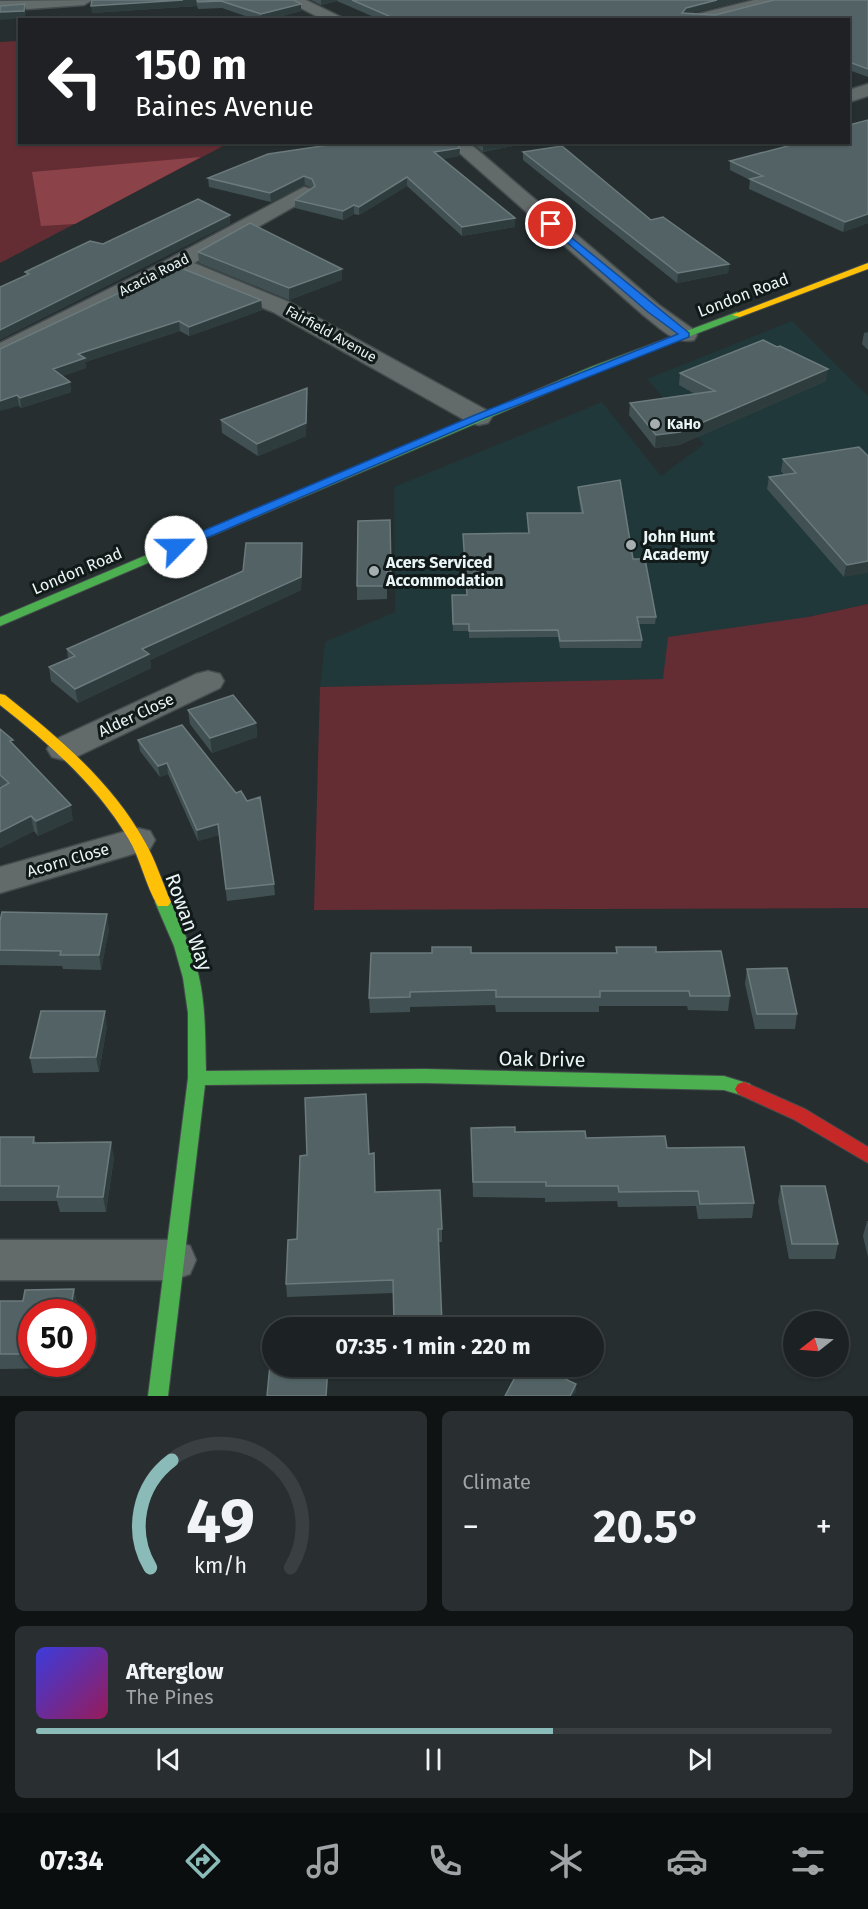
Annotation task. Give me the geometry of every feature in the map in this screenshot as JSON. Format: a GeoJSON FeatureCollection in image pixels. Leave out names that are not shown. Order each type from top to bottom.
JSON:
{"type":"FeatureCollection","features":[{"type":"Feature","properties":{"kind":"main road","name":"London Road"},"geometry":{"type":"LineString","coordinates":[[0,622],[479,417],[685,335],[868,266]]}},
{"type":"Feature","properties":{"kind":"main road","name":"Rowan Way"},"geometry":{"type":"LineString","coordinates":[[0,698],[64,749],[109,797],[137,840],[182,946],[191,978],[196,1013],[197,1078],[158,1396]]}},
{"type":"Feature","properties":{"kind":"main road","name":"Oak Drive"},"geometry":{"type":"LineString","coordinates":[[197,1078],[424,1076],[724,1083],[751,1090],[796,1112],[868,1156]]}},
{"type":"Feature","properties":{"kind":"street"},"geometry":{"type":"LineString","coordinates":[[0,6],[74,0]]}},
{"type":"Feature","properties":{"kind":"street"},"geometry":{"type":"LineString","coordinates":[[294,0],[300,0]]}},
{"type":"Feature","properties":{"kind":"street"},"geometry":{"type":"LineString","coordinates":[[294,0],[334,18]]}},
{"type":"Feature","properties":{"kind":"street"},"geometry":{"type":"LineString","coordinates":[[700,18],[774,0]]}},
{"type":"Feature","properties":{"kind":"street"},"geometry":{"type":"LineString","coordinates":[[850,97],[868,89]]}},
{"type":"Feature","properties":{"kind":"street"},"geometry":{"type":"LineString","coordinates":[[458,144],[651,310],[685,335]]}},
{"type":"Feature","properties":{"kind":"street","name":"Acacia Road"},"geometry":{"type":"LineString","coordinates":[[0,352],[176,264],[304,193]]}},
{"type":"Feature","properties":{"kind":"street","name":"Fairfield Avenue"},"geometry":{"type":"LineString","coordinates":[[176,264],[281,306],[479,417]]}},
{"type":"Feature","properties":{"kind":"street","name":"Alder Close"},"geometry":{"type":"LineString","coordinates":[[64,749],[208,681]]}},
{"type":"Feature","properties":{"kind":"street","name":"Acorn Close"},"geometry":{"type":"LineString","coordinates":[[0,880],[137,840]]}},
{"type":"Feature","properties":{"kind":"street"},"geometry":{"type":"LineString","coordinates":[[0,1260],[173,1260]]}},
{"type":"Feature","properties":{"kind":"shaded area"},"geometry":{"type":"Polygon","coordinates":[[[18,41],[18,144],[227,144],[0,263],[0,42],[18,41]]]}},
{"type":"Feature","properties":{"kind":"shaded area"},"geometry":{"type":"Polygon","coordinates":[[[201,157],[75,224],[41,226],[32,172],[201,157]]]}},
{"type":"Feature","properties":{"kind":"shaded area","name":"John Hunt Academy"},"geometry":{"type":"Polygon","coordinates":[[[792,321],[868,396],[868,604],[808,617],[663,679],[320,687],[325,642],[395,612],[394,487],[602,402],[661,476],[704,444],[647,379],[792,321]]]}},
{"type":"Feature","properties":{"kind":"shaded area"},"geometry":{"type":"Polygon","coordinates":[[[868,604],[868,908],[314,910],[320,687],[663,679],[668,637],[808,617],[868,604]]]}},
{"type":"Feature","properties":{"kind":"building"},"geometry":{"type":"Polygon","coordinates":[[[92,0],[183,0],[91,6],[92,0]]]}},
{"type":"Feature","properties":{"kind":"building"},"geometry":{"type":"Polygon","coordinates":[[[197,0],[294,0],[301,4],[261,14],[221,1],[198,2],[197,0]]]}},
{"type":"Feature","properties":{"kind":"building"},"geometry":{"type":"Polygon","coordinates":[[[352,0],[717,0],[686,8],[682,13],[715,15],[774,0],[868,0],[868,69],[850,62],[850,18],[393,18],[352,0]]]}},
{"type":"Feature","properties":{"kind":"building"},"geometry":{"type":"Polygon","coordinates":[[[25,4],[24,11],[0,12],[0,6],[25,4]]]}},
{"type":"Feature","properties":{"kind":"building"},"geometry":{"type":"Polygon","coordinates":[[[868,120],[868,214],[845,222],[750,179],[763,176],[730,161],[795,144],[850,144],[850,125],[868,120]]]}},
{"type":"Feature","properties":{"kind":"building"},"geometry":{"type":"Polygon","coordinates":[[[336,144],[457,144],[460,148],[434,152],[515,218],[462,227],[407,177],[359,207],[354,205],[343,211],[295,200],[315,186],[312,179],[304,176],[270,193],[208,178],[268,154],[336,144]]]}},
{"type":"Feature","properties":{"kind":"building"},"geometry":{"type":"Polygon","coordinates":[[[562,146],[651,220],[663,217],[729,264],[678,273],[523,152],[562,146]]]}},
{"type":"Feature","properties":{"kind":"building"},"geometry":{"type":"Polygon","coordinates":[[[198,199],[230,215],[0,330],[0,287],[29,274],[25,272],[90,241],[103,244],[198,199]]]}},
{"type":"Feature","properties":{"kind":"building"},"geometry":{"type":"Polygon","coordinates":[[[250,223],[342,269],[289,288],[198,252],[250,223]]]}},
{"type":"Feature","properties":{"kind":"building"},"geometry":{"type":"Polygon","coordinates":[[[176,266],[261,300],[189,327],[179,321],[78,354],[85,358],[53,369],[70,382],[20,398],[17,395],[0,401],[0,349],[176,266]]]}},
{"type":"Feature","properties":{"kind":"building"},"geometry":{"type":"Polygon","coordinates":[[[763,340],[828,369],[680,432],[656,435],[630,403],[715,391],[680,373],[763,340]]]}},
{"type":"Feature","properties":{"kind":"building"},"geometry":{"type":"Polygon","coordinates":[[[307,388],[306,423],[257,444],[221,420],[307,388]]]}},
{"type":"Feature","properties":{"kind":"building"},"geometry":{"type":"Polygon","coordinates":[[[859,447],[868,456],[868,561],[847,565],[769,477],[796,473],[783,459],[859,447]]]}},
{"type":"Feature","properties":{"kind":"building"},"geometry":{"type":"Polygon","coordinates":[[[620,480],[633,559],[645,559],[656,617],[637,617],[642,640],[560,641],[558,630],[469,631],[469,624],[453,624],[452,595],[467,595],[463,534],[529,533],[527,513],[583,513],[578,487],[620,480]]]}},
{"type":"Feature","properties":{"kind":"building","name":"Acers Serviced Accommodation"},"geometry":{"type":"Polygon","coordinates":[[[390,520],[391,571],[387,571],[387,586],[357,586],[358,521],[390,520]]]}},
{"type":"Feature","properties":{"kind":"building"},"geometry":{"type":"Polygon","coordinates":[[[246,543],[302,543],[301,577],[142,649],[149,654],[75,689],[49,667],[75,656],[67,649],[243,571],[246,543]]]}},
{"type":"Feature","properties":{"kind":"building"},"geometry":{"type":"Polygon","coordinates":[[[233,695],[256,723],[210,738],[188,710],[233,695]]]}},
{"type":"Feature","properties":{"kind":"building"},"geometry":{"type":"Polygon","coordinates":[[[182,725],[236,793],[241,791],[247,801],[260,797],[274,884],[226,889],[218,824],[197,830],[167,763],[158,766],[138,740],[182,725]]]}},
{"type":"Feature","properties":{"kind":"building"},"geometry":{"type":"Polygon","coordinates":[[[0,729],[13,740],[10,741],[71,805],[36,821],[31,816],[0,832],[0,788],[9,783],[0,775],[0,729]]]}},
{"type":"Feature","properties":{"kind":"building"},"geometry":{"type":"Polygon","coordinates":[[[2,912],[107,914],[99,955],[60,955],[61,951],[0,950],[2,912]]]}},
{"type":"Feature","properties":{"kind":"building"},"geometry":{"type":"Polygon","coordinates":[[[432,947],[471,947],[471,953],[617,953],[616,947],[656,947],[656,952],[721,951],[730,996],[690,996],[689,991],[600,991],[600,997],[496,997],[496,990],[410,992],[410,997],[369,998],[371,953],[432,953],[432,947]]]}},
{"type":"Feature","properties":{"kind":"building"},"geometry":{"type":"Polygon","coordinates":[[[787,968],[797,1014],[757,1014],[747,969],[787,968]]]}},
{"type":"Feature","properties":{"kind":"building"},"geometry":{"type":"Polygon","coordinates":[[[41,1011],[105,1011],[96,1057],[30,1058],[41,1011]]]}},
{"type":"Feature","properties":{"kind":"building"},"geometry":{"type":"Polygon","coordinates":[[[366,1094],[369,1154],[374,1153],[375,1192],[440,1190],[442,1229],[438,1229],[442,1317],[394,1317],[393,1280],[286,1284],[288,1240],[297,1239],[300,1156],[307,1155],[305,1098],[366,1094]]]}},
{"type":"Feature","properties":{"kind":"building"},"geometry":{"type":"Polygon","coordinates":[[[515,1127],[515,1132],[585,1131],[586,1138],[665,1136],[667,1148],[744,1147],[754,1203],[700,1204],[698,1191],[619,1192],[618,1186],[546,1186],[546,1182],[473,1182],[471,1128],[515,1127]]]}},
{"type":"Feature","properties":{"kind":"building"},"geometry":{"type":"Polygon","coordinates":[[[0,1137],[34,1137],[33,1143],[111,1142],[103,1197],[57,1197],[59,1186],[0,1186],[0,1137]]]}},
{"type":"Feature","properties":{"kind":"building"},"geometry":{"type":"Polygon","coordinates":[[[781,1186],[825,1186],[838,1244],[792,1244],[781,1186]]]}},
{"type":"Feature","properties":{"kind":"building"},"geometry":{"type":"Polygon","coordinates":[[[74,1289],[72,1299],[23,1299],[25,1290],[74,1289]]]}},
{"type":"Feature","properties":{"kind":"building"},"geometry":{"type":"Polygon","coordinates":[[[0,1301],[18,1301],[18,1354],[0,1354],[0,1301]]]}},
{"type":"Feature","properties":{"kind":"building"},"geometry":{"type":"Polygon","coordinates":[[[269,1377],[327,1377],[326,1396],[267,1396],[269,1377]]]}},
{"type":"Feature","properties":{"kind":"building"},"geometry":{"type":"Polygon","coordinates":[[[515,1377],[561,1377],[576,1384],[570,1396],[505,1396],[515,1377]]]}},
{"type":"Feature","properties":{"kind":"traffic: fast"},"geometry":{"type":"LineString","coordinates":[[0,622],[595,369],[737,315]]}},
{"type":"Feature","properties":{"kind":"traffic: fast"},"geometry":{"type":"LineString","coordinates":[[158,1396],[197,1078],[196,1013],[191,978],[182,946],[163,902]]}},
{"type":"Feature","properties":{"kind":"traffic: fast"},"geometry":{"type":"LineString","coordinates":[[197,1078],[424,1076],[724,1083],[744,1089]]}},
{"type":"Feature","properties":{"kind":"traffic: slow"},"geometry":{"type":"LineString","coordinates":[[737,315],[868,266]]}},
{"type":"Feature","properties":{"kind":"traffic: slow"},"geometry":{"type":"LineString","coordinates":[[0,698],[57,745],[108,798],[140,846],[163,902]]}},
{"type":"Feature","properties":{"kind":"traffic: jam"},"geometry":{"type":"LineString","coordinates":[[744,1089],[799,1114],[868,1156]]}},
{"type":"Feature","properties":{"kind":"place","name":"KaHo"},"geometry":{"type":"Point","coordinates":[655,424]}},
{"type":"Feature","properties":{"kind":"place","name":"John Hunt Academy"},"geometry":{"type":"Point","coordinates":[631,545]}},
{"type":"Feature","properties":{"kind":"place","name":"Acers Serviced Accommodation"},"geometry":{"type":"Point","coordinates":[374,571]}},
{"type":"Feature","properties":{"kind":"route"},"geometry":{"type":"LineString","coordinates":[[176,547],[479,417],[685,335],[651,310],[551,224]]}}]}
